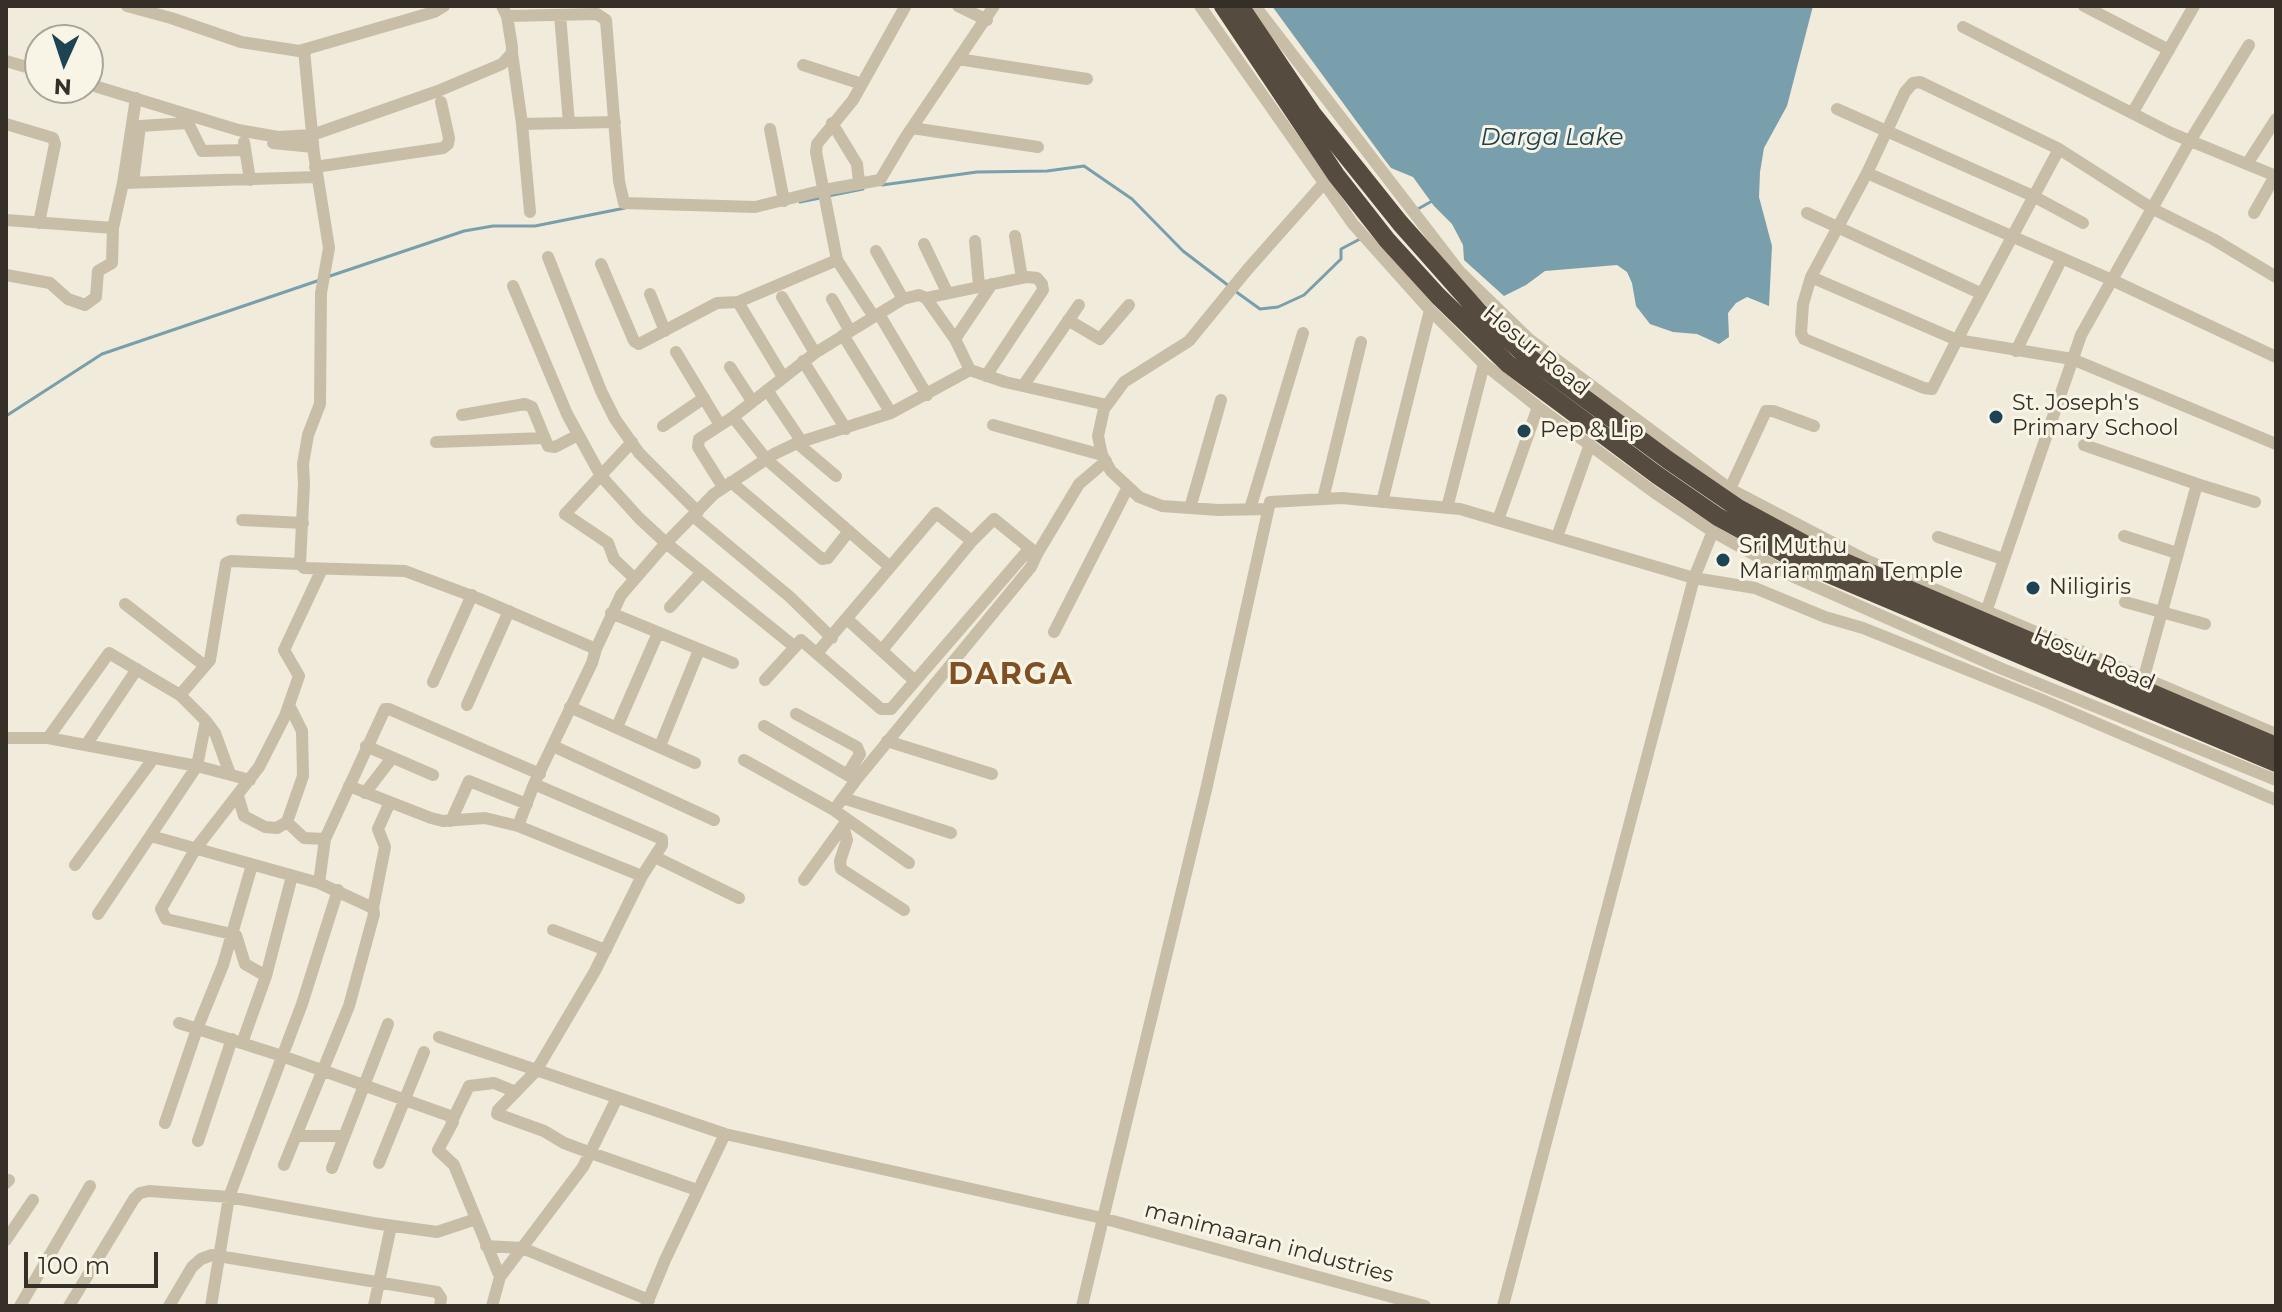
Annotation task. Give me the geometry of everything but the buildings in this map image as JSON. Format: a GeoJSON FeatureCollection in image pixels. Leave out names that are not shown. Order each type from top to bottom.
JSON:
{"type":"FeatureCollection","features":[{"type":"Feature","properties":{"kind":"highway","name":"Hosur Road"},"geometry":{"type":"LineString","coordinates":[[1223,6],[1336,175],[1360,219],[1380,243],[1508,364],[1800,562],[2276,763]]}},
{"type":"Feature","properties":{"kind":"highway","name":"Hosur Road"},"geometry":{"type":"LineString","coordinates":[[1240,6],[1312,113],[1390,198],[1478,311],[1522,352],[1721,509],[2276,746]]}},
{"type":"Feature","properties":{"kind":"street"},"geometry":{"type":"LineString","coordinates":[[127,6],[174,12],[241,42],[304,50],[434,12],[444,6]]}},
{"type":"Feature","properties":{"kind":"street"},"geometry":{"type":"LineString","coordinates":[[899,6],[906,6],[853,100],[817,144],[816,152],[837,260],[927,395]]}},
{"type":"Feature","properties":{"kind":"street"},"geometry":{"type":"LineString","coordinates":[[958,6],[987,20]]}},
{"type":"Feature","properties":{"kind":"street"},"geometry":{"type":"LineString","coordinates":[[530,212],[522,124],[505,11],[597,14],[606,20],[624,203],[724,207],[763,206],[859,182],[880,180],[994,6]]}},
{"type":"Feature","properties":{"kind":"street"},"geometry":{"type":"LineString","coordinates":[[1200,6],[1324,183],[1360,219]]}},
{"type":"Feature","properties":{"kind":"street"},"geometry":{"type":"LineString","coordinates":[[1255,6],[1390,198]]}},
{"type":"Feature","properties":{"kind":"street"},"geometry":{"type":"LineString","coordinates":[[2084,6],[2169,50]]}},
{"type":"Feature","properties":{"kind":"street"},"geometry":{"type":"LineString","coordinates":[[2133,112],[2194,6]]}},
{"type":"Feature","properties":{"kind":"street"},"geometry":{"type":"LineString","coordinates":[[560,15],[569,123]]}},
{"type":"Feature","properties":{"kind":"street"},"geometry":{"type":"LineString","coordinates":[[1963,27],[2190,141],[2276,176],[2254,213]]}},
{"type":"Feature","properties":{"kind":"street"},"geometry":{"type":"LineString","coordinates":[[1986,612],[2081,335],[2190,141],[2249,45]]}},
{"type":"Feature","properties":{"kind":"street"},"geometry":{"type":"LineString","coordinates":[[300,564],[303,464],[308,435],[320,404],[321,293],[329,248],[312,141],[304,50]]}},
{"type":"Feature","properties":{"kind":"street"},"geometry":{"type":"LineString","coordinates":[[250,180],[244,142],[247,139],[312,141],[502,64],[512,53]]}},
{"type":"Feature","properties":{"kind":"street"},"geometry":{"type":"LineString","coordinates":[[958,59],[1087,79]]}},
{"type":"Feature","properties":{"kind":"street"},"geometry":{"type":"LineString","coordinates":[[803,65],[862,84]]}},
{"type":"Feature","properties":{"kind":"street"},"geometry":{"type":"LineString","coordinates":[[2059,149],[1980,293],[1932,389],[1808,341],[1801,333],[1803,304],[1811,277],[1867,173],[1905,92],[1913,83],[1920,82],[2059,149],[2153,209],[2213,239],[2276,277]]}},
{"type":"Feature","properties":{"kind":"street"},"geometry":{"type":"LineString","coordinates":[[104,89],[248,132],[312,141]]}},
{"type":"Feature","properties":{"kind":"street"},"geometry":{"type":"LineString","coordinates":[[128,183],[136,98]]}},
{"type":"Feature","properties":{"kind":"street"},"geometry":{"type":"LineString","coordinates":[[128,183],[250,180],[316,172],[443,148],[449,138],[441,102]]}},
{"type":"Feature","properties":{"kind":"street"},"geometry":{"type":"LineString","coordinates":[[1837,109],[2033,196],[2083,223]]}},
{"type":"Feature","properties":{"kind":"street"},"geometry":{"type":"LineString","coordinates":[[2247,164],[2276,119]]}},
{"type":"Feature","properties":{"kind":"street"},"geometry":{"type":"LineString","coordinates":[[522,124],[615,122]]}},
{"type":"Feature","properties":{"kind":"street"},"geometry":{"type":"LineString","coordinates":[[6,275],[50,283],[68,299],[85,305],[96,297],[98,271],[112,263],[113,228],[128,183],[140,126],[188,123],[202,151],[245,150]]}},
{"type":"Feature","properties":{"kind":"street"},"geometry":{"type":"LineString","coordinates":[[832,123],[857,164],[859,182]]}},
{"type":"Feature","properties":{"kind":"street"},"geometry":{"type":"LineString","coordinates":[[6,124],[53,138],[55,144],[39,223]]}},
{"type":"Feature","properties":{"kind":"street"},"geometry":{"type":"LineString","coordinates":[[912,128],[1038,147]]}},
{"type":"Feature","properties":{"kind":"street"},"geometry":{"type":"LineString","coordinates":[[770,129],[784,201]]}},
{"type":"Feature","properties":{"kind":"street"},"geometry":{"type":"LineString","coordinates":[[1867,173],[2112,280],[2276,357]]}},
{"type":"Feature","properties":{"kind":"street"},"geometry":{"type":"LineString","coordinates":[[1268,509],[1162,506],[1139,497],[1104,458],[1098,436],[1107,405],[1124,382],[1189,341],[1324,183]]}},
{"type":"Feature","properties":{"kind":"street"},"geometry":{"type":"LineString","coordinates":[[1807,213],[1980,293]]}},
{"type":"Feature","properties":{"kind":"street"},"geometry":{"type":"LineString","coordinates":[[6,220],[113,228]]}},
{"type":"Feature","properties":{"kind":"street"},"geometry":{"type":"LineString","coordinates":[[1015,236],[1022,278]]}},
{"type":"Feature","properties":{"kind":"street"},"geometry":{"type":"LineString","coordinates":[[955,339],[986,285],[975,241]]}},
{"type":"Feature","properties":{"kind":"street"},"geometry":{"type":"LineString","coordinates":[[1380,243],[1430,310],[1484,364],[1590,444],[1721,509],[1866,560],[2276,734]]}},
{"type":"Feature","properties":{"kind":"street"},"geometry":{"type":"LineString","coordinates":[[924,244],[947,292]]}},
{"type":"Feature","properties":{"kind":"street"},"geometry":{"type":"LineString","coordinates":[[876,251],[903,299]]}},
{"type":"Feature","properties":{"kind":"street"},"geometry":{"type":"LineString","coordinates":[[548,257],[601,391],[615,419],[632,442],[695,514],[832,638]]}},
{"type":"Feature","properties":{"kind":"street"},"geometry":{"type":"LineString","coordinates":[[2016,351],[2062,258]]}},
{"type":"Feature","properties":{"kind":"street"},"geometry":{"type":"LineString","coordinates":[[601,264],[634,341],[644,343],[717,303],[738,302],[837,260]]}},
{"type":"Feature","properties":{"kind":"street"},"geometry":{"type":"LineString","coordinates":[[1811,277],[1957,340],[2072,359],[2273,443],[2276,427]]}},
{"type":"Feature","properties":{"kind":"street"},"geometry":{"type":"LineString","coordinates":[[926,298],[1022,278],[1037,278],[1042,284],[1043,290],[986,376]]}},
{"type":"Feature","properties":{"kind":"street"},"geometry":{"type":"LineString","coordinates":[[513,286],[556,391],[601,476],[666,543],[795,647]]}},
{"type":"Feature","properties":{"kind":"street"},"geometry":{"type":"LineString","coordinates":[[650,294],[665,331]]}},
{"type":"Feature","properties":{"kind":"street"},"geometry":{"type":"LineString","coordinates":[[849,531],[828,558],[822,559],[727,485],[697,442],[803,361],[903,299],[919,295],[926,298],[955,339],[970,370],[1107,405]]}},
{"type":"Feature","properties":{"kind":"street"},"geometry":{"type":"LineString","coordinates":[[782,297],[815,353]]}},
{"type":"Feature","properties":{"kind":"street"},"geometry":{"type":"LineString","coordinates":[[832,299],[846,333],[891,413]]}},
{"type":"Feature","properties":{"kind":"street"},"geometry":{"type":"LineString","coordinates":[[738,302],[783,377]]}},
{"type":"Feature","properties":{"kind":"street"},"geometry":{"type":"LineString","coordinates":[[1023,386],[1079,305]]}},
{"type":"Feature","properties":{"kind":"street"},"geometry":{"type":"LineString","coordinates":[[1068,320],[1100,339],[1129,305]]}},
{"type":"Feature","properties":{"kind":"street"},"geometry":{"type":"LineString","coordinates":[[1382,502],[1430,310]]}},
{"type":"Feature","properties":{"kind":"street"},"geometry":{"type":"LineString","coordinates":[[1250,509],[1303,333]]}},
{"type":"Feature","properties":{"kind":"street"},"geometry":{"type":"LineString","coordinates":[[1323,499],[1361,342]]}},
{"type":"Feature","properties":{"kind":"street"},"geometry":{"type":"LineString","coordinates":[[676,352],[720,425]]}},
{"type":"Feature","properties":{"kind":"street"},"geometry":{"type":"LineString","coordinates":[[803,361],[846,429]]}},
{"type":"Feature","properties":{"kind":"street"},"geometry":{"type":"LineString","coordinates":[[1447,508],[1484,364]]}},
{"type":"Feature","properties":{"kind":"street"},"geometry":{"type":"LineString","coordinates":[[730,367],[752,401]]}},
{"type":"Feature","properties":{"kind":"street"},"geometry":{"type":"LineString","coordinates":[[518,826],[621,595],[714,494],[766,459],[800,442],[891,413],[970,370]]}},
{"type":"Feature","properties":{"kind":"street"},"geometry":{"type":"LineString","coordinates":[[767,390],[800,442],[836,476]]}},
{"type":"Feature","properties":{"kind":"street"},"geometry":{"type":"LineString","coordinates":[[663,426],[704,398]]}},
{"type":"Feature","properties":{"kind":"street"},"geometry":{"type":"LineString","coordinates":[[1190,508],[1221,400]]}},
{"type":"Feature","properties":{"kind":"street"},"geometry":{"type":"LineString","coordinates":[[462,415],[530,405],[548,446],[555,447],[578,435]]}},
{"type":"Feature","properties":{"kind":"street"},"geometry":{"type":"LineString","coordinates":[[1498,520],[1538,407]]}},
{"type":"Feature","properties":{"kind":"street"},"geometry":{"type":"LineString","coordinates":[[1503,1306],[1694,578],[1763,414],[1773,411],[1814,426]]}},
{"type":"Feature","properties":{"kind":"street"},"geometry":{"type":"LineString","coordinates":[[733,417],[766,459],[890,567]]}},
{"type":"Feature","properties":{"kind":"street"},"geometry":{"type":"LineString","coordinates":[[993,425],[1104,458]]}},
{"type":"Feature","properties":{"kind":"street"},"geometry":{"type":"LineString","coordinates":[[436,442],[545,438]]}},
{"type":"Feature","properties":{"kind":"street"},"geometry":{"type":"LineString","coordinates":[[632,442],[565,514],[608,543],[614,559],[635,579]]}},
{"type":"Feature","properties":{"kind":"street"},"geometry":{"type":"LineString","coordinates":[[1557,537],[1590,444]]}},
{"type":"Feature","properties":{"kind":"street"},"geometry":{"type":"LineString","coordinates":[[2084,445],[2255,502]]}},
{"type":"Feature","properties":{"kind":"street"},"geometry":{"type":"LineString","coordinates":[[765,680],[801,640],[884,710],[891,709],[1033,551],[1079,484],[1104,458]]}},
{"type":"Feature","properties":{"kind":"street"},"geometry":{"type":"LineString","coordinates":[[2144,677],[2197,484]]}},
{"type":"Feature","properties":{"kind":"street"},"geometry":{"type":"LineString","coordinates":[[1054,632],[1128,487]]}},
{"type":"Feature","properties":{"kind":"street"},"geometry":{"type":"LineString","coordinates":[[1082,1306],[1206,790],[1270,502],[1323,499],[1460,509],[1694,578],[1755,588],[2040,699],[2276,800]]}},
{"type":"Feature","properties":{"kind":"street"},"geometry":{"type":"LineString","coordinates":[[1721,509],[1794,577],[1870,612],[2276,780]]}},
{"type":"Feature","properties":{"kind":"street"},"geometry":{"type":"LineString","coordinates":[[817,653],[936,513],[972,541]]}},
{"type":"Feature","properties":{"kind":"street"},"geometry":{"type":"LineString","coordinates":[[882,650],[972,541],[994,519],[1033,551]]}},
{"type":"Feature","properties":{"kind":"street"},"geometry":{"type":"LineString","coordinates":[[242,520],[303,523]]}},
{"type":"Feature","properties":{"kind":"street"},"geometry":{"type":"LineString","coordinates":[[2124,536],[2177,553]]}},
{"type":"Feature","properties":{"kind":"street"},"geometry":{"type":"LineString","coordinates":[[1938,537],[2003,559]]}},
{"type":"Feature","properties":{"kind":"street"},"geometry":{"type":"LineString","coordinates":[[851,778],[887,741],[1031,567],[1033,551]]}},
{"type":"Feature","properties":{"kind":"street"},"geometry":{"type":"LineString","coordinates":[[180,695],[210,660],[226,563],[231,561],[300,564],[309,570],[405,571],[472,595],[596,649]]}},
{"type":"Feature","properties":{"kind":"street"},"geometry":{"type":"LineString","coordinates":[[266,976],[245,964],[238,937],[232,933],[166,919],[161,915],[161,909],[196,848],[250,780],[289,705],[299,676],[284,650],[322,569]]}},
{"type":"Feature","properties":{"kind":"street"},"geometry":{"type":"LineString","coordinates":[[670,607],[702,572]]}},
{"type":"Feature","properties":{"kind":"street"},"geometry":{"type":"LineString","coordinates":[[433,682],[472,595]]}},
{"type":"Feature","properties":{"kind":"street"},"geometry":{"type":"LineString","coordinates":[[2125,602],[2205,624]]}},
{"type":"Feature","properties":{"kind":"street"},"geometry":{"type":"LineString","coordinates":[[125,604],[205,666]]}},
{"type":"Feature","properties":{"kind":"street"},"geometry":{"type":"LineString","coordinates":[[467,705],[509,611]]}},
{"type":"Feature","properties":{"kind":"street"},"geometry":{"type":"LineString","coordinates":[[1863,628],[1870,612]]}},
{"type":"Feature","properties":{"kind":"street"},"geometry":{"type":"LineString","coordinates":[[611,613],[733,663]]}},
{"type":"Feature","properties":{"kind":"street"},"geometry":{"type":"LineString","coordinates":[[847,619],[915,681]]}},
{"type":"Feature","properties":{"kind":"street"},"geometry":{"type":"LineString","coordinates":[[617,727],[658,633]]}},
{"type":"Feature","properties":{"kind":"street"},"geometry":{"type":"LineString","coordinates":[[660,746],[699,650]]}},
{"type":"Feature","properties":{"kind":"street"},"geometry":{"type":"LineString","coordinates":[[48,738],[109,653],[180,695],[215,733],[230,774]]}},
{"type":"Feature","properties":{"kind":"street"},"geometry":{"type":"LineString","coordinates":[[86,745],[137,669]]}},
{"type":"Feature","properties":{"kind":"street"},"geometry":{"type":"LineString","coordinates":[[238,796],[244,816],[265,827],[277,828],[287,822],[303,776],[302,731],[289,705]]}},
{"type":"Feature","properties":{"kind":"street"},"geometry":{"type":"LineString","coordinates":[[570,707],[695,763]]}},
{"type":"Feature","properties":{"kind":"street"},"geometry":{"type":"LineString","coordinates":[[319,883],[325,839],[382,712],[389,709],[662,839],[662,845],[642,876],[606,950],[536,1071],[498,1110],[499,1116],[544,1131],[564,1143],[697,1190]]}},
{"type":"Feature","properties":{"kind":"street"},"geometry":{"type":"LineString","coordinates":[[796,714],[857,747],[860,754],[843,798],[834,810]]}},
{"type":"Feature","properties":{"kind":"street"},"geometry":{"type":"LineString","coordinates":[[98,914],[197,766],[206,721]]}},
{"type":"Feature","properties":{"kind":"street"},"geometry":{"type":"LineString","coordinates":[[764,726],[851,778]]}},
{"type":"Feature","properties":{"kind":"street"},"geometry":{"type":"LineString","coordinates":[[6,738],[48,738],[197,766],[250,780]]}},
{"type":"Feature","properties":{"kind":"street"},"geometry":{"type":"LineString","coordinates":[[887,741],[992,774]]}},
{"type":"Feature","properties":{"kind":"street"},"geometry":{"type":"LineString","coordinates":[[366,746],[433,775]]}},
{"type":"Feature","properties":{"kind":"street"},"geometry":{"type":"LineString","coordinates":[[553,746],[714,820]]}},
{"type":"Feature","properties":{"kind":"street"},"geometry":{"type":"LineString","coordinates":[[365,793],[392,758]]}},
{"type":"Feature","properties":{"kind":"street"},"geometry":{"type":"LineString","coordinates":[[75,865],[153,759]]}},
{"type":"Feature","properties":{"kind":"street"},"geometry":{"type":"LineString","coordinates":[[744,760],[834,810],[845,822],[909,863]]}},
{"type":"Feature","properties":{"kind":"street"},"geometry":{"type":"LineString","coordinates":[[451,821],[469,781],[527,804]]}},
{"type":"Feature","properties":{"kind":"street"},"geometry":{"type":"LineString","coordinates":[[349,786],[431,818],[451,821],[480,817],[518,826],[642,876]]}},
{"type":"Feature","properties":{"kind":"street"},"geometry":{"type":"LineString","coordinates":[[843,798],[951,833]]}},
{"type":"Feature","properties":{"kind":"street"},"geometry":{"type":"LineString","coordinates":[[284,1165],[349,1006],[374,914],[385,847],[378,829],[390,802]]}},
{"type":"Feature","properties":{"kind":"street"},"geometry":{"type":"LineString","coordinates":[[287,822],[304,838],[325,839]]}},
{"type":"Feature","properties":{"kind":"street"},"geometry":{"type":"LineString","coordinates":[[804,880],[845,822]]}},
{"type":"Feature","properties":{"kind":"street"},"geometry":{"type":"LineString","coordinates":[[845,822],[847,840],[840,861],[841,869],[904,910]]}},
{"type":"Feature","properties":{"kind":"street"},"geometry":{"type":"LineString","coordinates":[[151,836],[319,883],[373,908]]}},
{"type":"Feature","properties":{"kind":"street"},"geometry":{"type":"LineString","coordinates":[[655,857],[739,898]]}},
{"type":"Feature","properties":{"kind":"street"},"geometry":{"type":"LineString","coordinates":[[165,1123],[197,1029],[214,990],[252,865]]}},
{"type":"Feature","properties":{"kind":"street"},"geometry":{"type":"LineString","coordinates":[[198,1141],[266,976],[292,876]]}},
{"type":"Feature","properties":{"kind":"street"},"geometry":{"type":"LineString","coordinates":[[211,1306],[229,1197],[282,1056],[338,890]]}},
{"type":"Feature","properties":{"kind":"street"},"geometry":{"type":"LineString","coordinates":[[553,930],[606,950]]}},
{"type":"Feature","properties":{"kind":"street"},"geometry":{"type":"LineString","coordinates":[[179,1023],[282,1056],[453,1119]]}},
{"type":"Feature","properties":{"kind":"street"},"geometry":{"type":"LineString","coordinates":[[332,1168],[388,1024]]}},
{"type":"Feature","properties":{"kind":"street","name":"manimaaran industries"},"geometry":{"type":"LineString","coordinates":[[439,1037],[725,1134],[1102,1218],[1425,1306]]}},
{"type":"Feature","properties":{"kind":"street"},"geometry":{"type":"LineString","coordinates":[[379,1163],[424,1052]]}},
{"type":"Feature","properties":{"kind":"street"},"geometry":{"type":"LineString","coordinates":[[500,1277],[454,1165],[438,1150],[469,1086],[481,1087],[494,1083],[516,1092]]}},
{"type":"Feature","properties":{"kind":"street"},"geometry":{"type":"LineString","coordinates":[[492,1306],[500,1277],[583,1167],[617,1098]]}},
{"type":"Feature","properties":{"kind":"street"},"geometry":{"type":"LineString","coordinates":[[486,1246],[522,1248],[647,1303],[725,1134]]}},
{"type":"Feature","properties":{"kind":"street"},"geometry":{"type":"LineString","coordinates":[[296,1136],[344,1136]]}},
{"type":"Feature","properties":{"kind":"street"},"geometry":{"type":"LineString","coordinates":[[20,1306],[90,1186]]}},
{"type":"Feature","properties":{"kind":"street"},"geometry":{"type":"LineString","coordinates":[[69,1306],[140,1193],[149,1191],[229,1197],[437,1232],[476,1219]]}},
{"type":"Feature","properties":{"kind":"street"},"geometry":{"type":"LineString","coordinates":[[6,1240],[33,1200]]}},
{"type":"Feature","properties":{"kind":"street"},"geometry":{"type":"LineString","coordinates":[[374,1306],[391,1226]]}},
{"type":"Feature","properties":{"kind":"street"},"geometry":{"type":"LineString","coordinates":[[169,1306],[192,1267],[212,1255],[437,1292],[441,1298],[440,1306]]}},
{"type":"Feature","properties":{"kind":"water","name":"Darga Lake"},"geometry":{"type":"Polygon","coordinates":[[[1272,6],[1813,6],[1787,106],[1764,148],[1760,172],[1759,197],[1772,246],[1769,306],[1747,297],[1736,303],[1728,313],[1729,337],[1719,344],[1697,334],[1673,332],[1650,324],[1636,306],[1627,272],[1617,265],[1545,271],[1504,296],[1464,260],[1463,245],[1452,224],[1413,177],[1391,168],[1272,6]]]}},
{"type":"Feature","properties":{"kind":"waterway"},"geometry":{"type":"LineString","coordinates":[[882,185],[977,172],[1047,171],[1084,166],[1132,199],[1183,251],[1229,286]]}},
{"type":"Feature","properties":{"kind":"waterway"},"geometry":{"type":"LineString","coordinates":[[828,196],[863,189]]}},
{"type":"Feature","properties":{"kind":"waterway"},"geometry":{"type":"LineString","coordinates":[[800,202],[820,198]]}},
{"type":"Feature","properties":{"kind":"waterway"},"geometry":{"type":"LineString","coordinates":[[1416,210],[1434,200]]}},
{"type":"Feature","properties":{"kind":"waterway"},"geometry":{"type":"LineString","coordinates":[[327,277],[464,231],[493,226],[535,226],[625,208]]}},
{"type":"Feature","properties":{"kind":"waterway"},"geometry":{"type":"LineString","coordinates":[[1235,291],[1260,309],[1278,307],[1304,295],[1341,259],[1341,249],[1360,239]]}},
{"type":"Feature","properties":{"kind":"waterway"},"geometry":{"type":"LineString","coordinates":[[6,416],[102,354],[320,280]]}},
{"type":"Feature","properties":{"kind":"place","name":"St. Joseph's Primary School"},"geometry":{"type":"Point","coordinates":[1996,417]}},
{"type":"Feature","properties":{"kind":"place","name":"Pep & Lip"},"geometry":{"type":"Point","coordinates":[1524,431]}},
{"type":"Feature","properties":{"kind":"place","name":"Sri Muthu Mariamman Temple"},"geometry":{"type":"Point","coordinates":[1723,560]}},
{"type":"Feature","properties":{"kind":"place","name":"Niligiris"},"geometry":{"type":"Point","coordinates":[2033,588]}},
{"type":"Feature","properties":{"kind":"district","name":"DARGA"},"geometry":{"type":"Point","coordinates":[1011,675]}}]}
